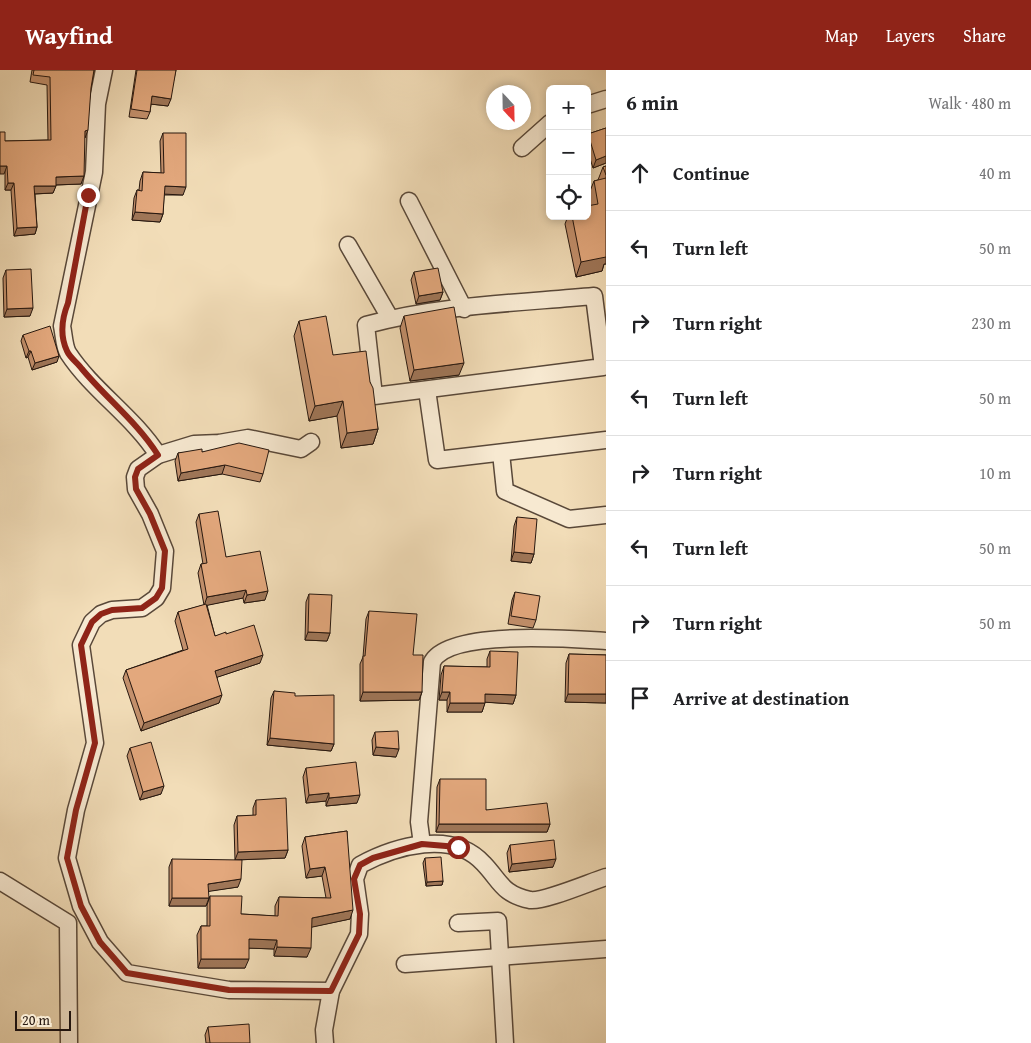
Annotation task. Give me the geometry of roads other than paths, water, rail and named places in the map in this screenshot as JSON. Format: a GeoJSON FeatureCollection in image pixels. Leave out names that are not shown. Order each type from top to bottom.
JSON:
{"type":"FeatureCollection","features":[{"type":"Feature","properties":{"kind":"street"},"geometry":{"type":"LineString","coordinates":[[104,70],[97,104],[94,172],[62,326],[67,352],[93,382],[145,435],[158,455]]}},
{"type":"Feature","properties":{"kind":"street"},"geometry":{"type":"LineString","coordinates":[[591,104],[606,100]]}},
{"type":"Feature","properties":{"kind":"street"},"geometry":{"type":"LineString","coordinates":[[522,148],[546,127]]}},
{"type":"Feature","properties":{"kind":"street"},"geometry":{"type":"LineString","coordinates":[[409,201],[464,309]]}},
{"type":"Feature","properties":{"kind":"street"},"geometry":{"type":"LineString","coordinates":[[348,245],[390,318]]}},
{"type":"Feature","properties":{"kind":"street"},"geometry":{"type":"LineString","coordinates":[[594,296],[603,367],[374,396],[366,325],[390,318],[594,296]]}},
{"type":"Feature","properties":{"kind":"street"},"geometry":{"type":"LineString","coordinates":[[427,390],[436,460],[606,440]]}},
{"type":"Feature","properties":{"kind":"street"},"geometry":{"type":"LineString","coordinates":[[311,442],[300,449],[248,438],[219,444],[194,444],[158,455],[138,469],[135,477],[136,489],[150,514],[165,551],[162,588],[156,598],[142,608],[112,610],[101,614],[92,622],[81,645],[95,743],[76,810],[67,858],[81,906],[100,942],[127,973],[229,990],[331,991]]}},
{"type":"Feature","properties":{"kind":"street"},"geometry":{"type":"LineString","coordinates":[[501,453],[505,491],[569,520],[606,515]]}},
{"type":"Feature","properties":{"kind":"street"},"geometry":{"type":"LineString","coordinates":[[422,844],[419,822],[432,662],[435,656],[451,649],[492,639],[540,637],[606,641]]}},
{"type":"Feature","properties":{"kind":"street"},"geometry":{"type":"LineString","coordinates":[[325,1043],[324,1030],[331,991],[359,934],[360,914],[354,879],[360,865],[373,858],[422,844],[458,847],[484,863],[503,890],[529,900],[547,898],[606,877]]}},
{"type":"Feature","properties":{"kind":"street"},"geometry":{"type":"LineString","coordinates":[[0,881],[68,922],[69,1043]]}},
{"type":"Feature","properties":{"kind":"street"},"geometry":{"type":"LineString","coordinates":[[458,924],[498,921],[506,1043]]}},
{"type":"Feature","properties":{"kind":"street"},"geometry":{"type":"LineString","coordinates":[[405,964],[606,949]]}}]}
